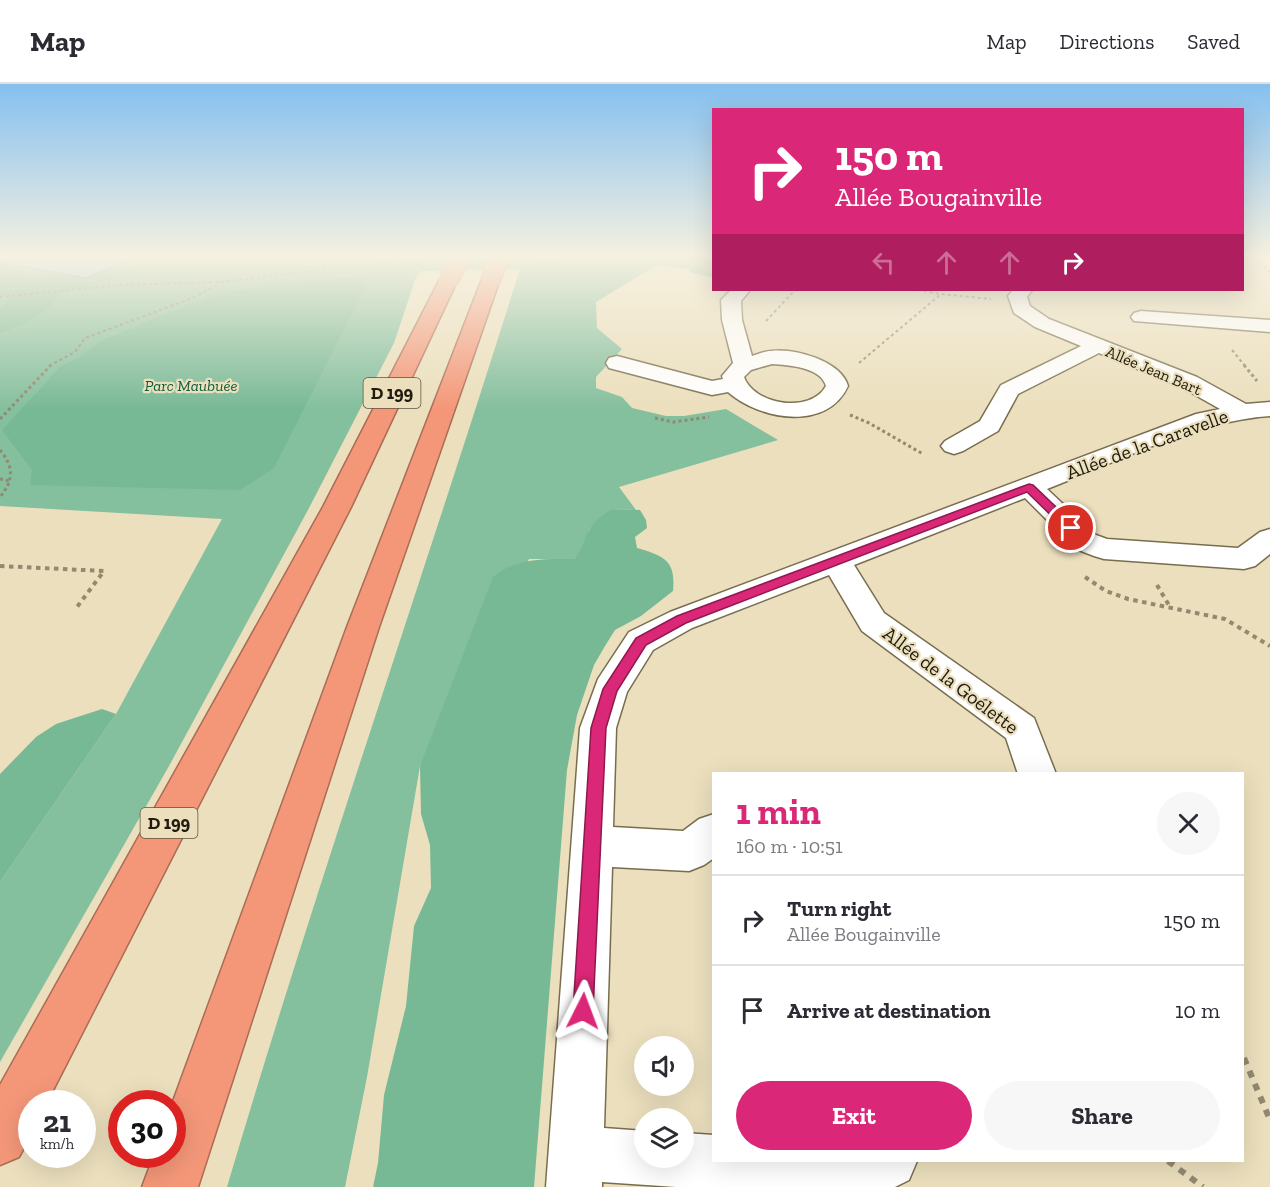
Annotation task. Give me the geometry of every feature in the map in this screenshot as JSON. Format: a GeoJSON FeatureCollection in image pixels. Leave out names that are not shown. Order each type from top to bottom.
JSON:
{"type":"FeatureCollection","features":[{"type":"Feature","properties":{"kind":"highway","name":"D 199"},"geometry":{"type":"LineString","coordinates":[[0,1138],[337,507],[436,306]]}},
{"type":"Feature","properties":{"kind":"highway","name":"D 199"},"geometry":{"type":"LineString","coordinates":[[170,1187],[363,627],[481,306]]}},
{"type":"Feature","properties":{"kind":"street"},"geometry":{"type":"LineString","coordinates":[[731,306],[732,320],[741,354],[733,376],[734,384],[739,392],[758,403],[794,410],[822,404],[832,397],[836,389],[835,380],[817,365],[787,357],[741,354]]}},
{"type":"Feature","properties":{"kind":"street","name":"Allée Jean Bart"},"geometry":{"type":"LineString","coordinates":[[1020,306],[1042,323],[1256,410]]}},
{"type":"Feature","properties":{"kind":"street"},"geometry":{"type":"LineString","coordinates":[[1141,316],[1270,326]]}},
{"type":"Feature","properties":{"kind":"street"},"geometry":{"type":"LineString","coordinates":[[954,446],[989,426],[1009,390],[1097,346]]}},
{"type":"Feature","properties":{"kind":"street"},"geometry":{"type":"LineString","coordinates":[[617,363],[712,388],[734,384]]}},
{"type":"Feature","properties":{"kind":"street","name":"Allée de la Caravelle"},"geometry":{"type":"LineString","coordinates":[[575,1170],[598,728],[610,689],[641,641],[681,620],[1205,419],[1256,410]]}},
{"type":"Feature","properties":{"kind":"street"},"geometry":{"type":"LineString","coordinates":[[1029,487],[1086,542],[1104,549],[1244,559],[1270,539]]}},
{"type":"Feature","properties":{"kind":"street","name":"Allée de la Goélette"},"geometry":{"type":"LineString","coordinates":[[836,561],[873,622],[1021,729],[1036,772]]}},
{"type":"Feature","properties":{"kind":"street"},"geometry":{"type":"LineString","coordinates":[[591,846],[689,851],[712,834]]}},
{"type":"Feature","properties":{"kind":"street"},"geometry":{"type":"LineString","coordinates":[[575,1170],[634,1160]]}},
{"type":"Feature","properties":{"kind":"street"},"geometry":{"type":"LineString","coordinates":[[694,1161],[712,1162]]}},
{"type":"Feature","properties":{"kind":"street"},"geometry":{"type":"LineString","coordinates":[[714,1162],[868,1171],[888,1162]]}},
{"type":"Feature","properties":{"kind":"path"},"geometry":{"type":"LineString","coordinates":[[0,419],[41,374],[54,362],[75,352],[85,338],[170,306]]}},
{"type":"Feature","properties":{"kind":"path"},"geometry":{"type":"LineString","coordinates":[[741,354],[750,340],[768,323],[765,320],[779,306]]}},
{"type":"Feature","properties":{"kind":"path"},"geometry":{"type":"LineString","coordinates":[[830,374],[855,366],[926,306]]}},
{"type":"Feature","properties":{"kind":"path"},"geometry":{"type":"LineString","coordinates":[[1229,347],[1257,381]]}},
{"type":"Feature","properties":{"kind":"path"},"geometry":{"type":"LineString","coordinates":[[869,423],[902,442]]}},
{"type":"Feature","properties":{"kind":"path"},"geometry":{"type":"LineString","coordinates":[[0,450],[10,461],[12,472],[8,488],[0,497]]}},
{"type":"Feature","properties":{"kind":"path"},"geometry":{"type":"LineString","coordinates":[[0,479],[10,481]]}},
{"type":"Feature","properties":{"kind":"path"},"geometry":{"type":"LineString","coordinates":[[0,566],[104,570],[104,574],[77,607]]}},
{"type":"Feature","properties":{"kind":"path"},"geometry":{"type":"LineString","coordinates":[[1077,572],[1106,591],[1170,608],[1225,619],[1270,646]]}},
{"type":"Feature","properties":{"kind":"path"},"geometry":{"type":"LineString","coordinates":[[1162,593],[1170,608]]}},
{"type":"Feature","properties":{"kind":"path"},"geometry":{"type":"LineString","coordinates":[[1244,1058],[1270,1120]]}},
{"type":"Feature","properties":{"kind":"path"},"geometry":{"type":"LineString","coordinates":[[1169,1162],[1203,1187]]}},
{"type":"Feature","properties":{"kind":"green space","name":"Parc Maubuée"},"geometry":{"type":"Polygon","coordinates":[[[0,306],[406,306],[394,343],[308,510],[169,766],[0,1062],[0,882],[116,714],[222,519],[0,506],[0,306]]]}},
{"type":"Feature","properties":{"kind":"green space"},"geometry":{"type":"Polygon","coordinates":[[[3,306],[49,306],[33,318],[0,333],[0,310],[3,306]]]}},
{"type":"Feature","properties":{"kind":"green space","name":"Parc Maubuée"},"geometry":{"type":"Polygon","coordinates":[[[185,306],[356,306],[274,468],[240,490],[30,485],[32,470],[2,430],[61,366],[81,356],[99,342],[185,306]]]}},
{"type":"Feature","properties":{"kind":"green space"},"geometry":{"type":"Polygon","coordinates":[[[508,306],[596,306],[597,328],[622,349],[596,377],[596,388],[622,397],[632,408],[666,416],[684,416],[726,409],[778,440],[619,487],[636,510],[612,509],[589,530],[583,550],[574,559],[529,559],[420,766],[367,1077],[345,1187],[227,1187],[334,842],[508,306]]]}},
{"type":"Feature","properties":{"kind":"green space"},"geometry":{"type":"Polygon","coordinates":[[[612,509],[640,510],[646,520],[647,528],[635,537],[637,548],[666,561],[672,572],[673,591],[641,616],[615,630],[594,665],[577,715],[567,770],[534,1187],[373,1187],[378,1163],[384,1095],[406,1006],[414,926],[431,888],[430,845],[421,814],[420,766],[493,577],[502,570],[532,560],[574,559],[592,526],[612,509]]]}},
{"type":"Feature","properties":{"kind":"green space"},"geometry":{"type":"Polygon","coordinates":[[[102,709],[116,714],[0,882],[0,774],[36,737],[56,724],[102,709]]]}},
{"type":"Feature","properties":{"kind":"route"},"geometry":{"type":"LineString","coordinates":[[583,1011],[598,728],[610,689],[641,641],[681,620],[1029,487],[1071,528]]}}]}
